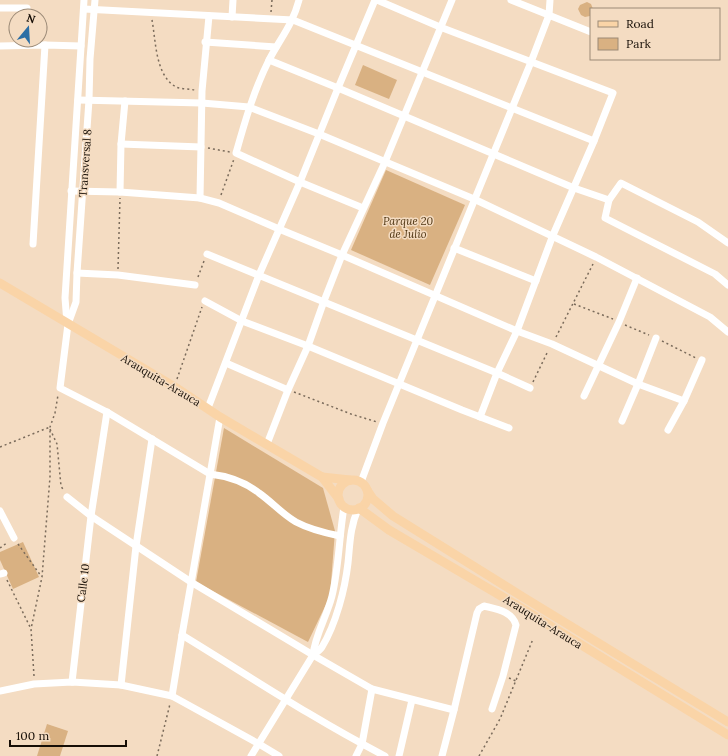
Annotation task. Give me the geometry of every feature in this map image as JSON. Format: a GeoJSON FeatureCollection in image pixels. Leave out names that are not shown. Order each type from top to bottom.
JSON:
{"type":"FeatureCollection","features":[{"type":"Feature","properties":{"kind":"main road","name":"Arauquita-Arauca"},"geometry":{"type":"LineString","coordinates":[[0,283],[175,387],[220,417],[322,477]]}},
{"type":"Feature","properties":{"kind":"main road"},"geometry":{"type":"LineString","coordinates":[[322,477],[361,482],[367,490],[368,499],[366,503],[359,509],[348,509],[344,507],[322,477]]}},
{"type":"Feature","properties":{"kind":"main road"},"geometry":{"type":"LineString","coordinates":[[339,499],[340,487],[351,480]]}},
{"type":"Feature","properties":{"kind":"main road","name":"Arauquita-Arauca"},"geometry":{"type":"LineString","coordinates":[[367,490],[373,499],[393,516],[728,722]]}},
{"type":"Feature","properties":{"kind":"main road","name":"Arauquita-Arauca"},"geometry":{"type":"LineString","coordinates":[[359,509],[389,530],[518,606],[728,735]]}},
{"type":"Feature","properties":{"kind":"street","name":"Transversal 8"},"geometry":{"type":"LineString","coordinates":[[68,324],[65,298],[84,0]]}},
{"type":"Feature","properties":{"kind":"street","name":"Transversal 8"},"geometry":{"type":"LineString","coordinates":[[60,388],[68,324],[76,302],[89,100],[90,59],[95,0]]}},
{"type":"Feature","properties":{"kind":"street"},"geometry":{"type":"LineString","coordinates":[[232,17],[233,0]]}},
{"type":"Feature","properties":{"kind":"street"},"geometry":{"type":"LineString","coordinates":[[299,0],[293,20],[269,60],[249,107],[236,153],[363,208]]}},
{"type":"Feature","properties":{"kind":"street"},"geometry":{"type":"LineString","coordinates":[[208,408],[259,275],[300,182],[376,0],[440,27],[613,93],[553,235],[517,331],[497,373],[480,417]]}},
{"type":"Feature","properties":{"kind":"street"},"geometry":{"type":"LineString","coordinates":[[267,444],[288,390],[308,346],[342,255],[384,162],[452,0]]}},
{"type":"Feature","properties":{"kind":"street"},"geometry":{"type":"LineString","coordinates":[[511,0],[590,32]]}},
{"type":"Feature","properties":{"kind":"street"},"geometry":{"type":"LineString","coordinates":[[361,482],[383,423],[531,62],[549,15],[550,0]]}},
{"type":"Feature","properties":{"kind":"street"},"geometry":{"type":"LineString","coordinates":[[84,9],[293,20],[594,141]]}},
{"type":"Feature","properties":{"kind":"street"},"geometry":{"type":"LineString","coordinates":[[200,198],[202,91],[209,16]]}},
{"type":"Feature","properties":{"kind":"street"},"geometry":{"type":"LineString","coordinates":[[206,42],[276,47]]}},
{"type":"Feature","properties":{"kind":"street"},"geometry":{"type":"LineString","coordinates":[[48,45],[81,46]]}},
{"type":"Feature","properties":{"kind":"street"},"geometry":{"type":"LineString","coordinates":[[33,244],[45,48]]}},
{"type":"Feature","properties":{"kind":"street"},"geometry":{"type":"LineString","coordinates":[[269,60],[574,188],[609,200]]}},
{"type":"Feature","properties":{"kind":"street"},"geometry":{"type":"LineString","coordinates":[[78,100],[202,103],[249,107],[319,134],[474,199],[553,235],[710,317],[728,332]]}},
{"type":"Feature","properties":{"kind":"street"},"geometry":{"type":"LineString","coordinates":[[120,192],[125,102]]}},
{"type":"Feature","properties":{"kind":"street"},"geometry":{"type":"LineString","coordinates":[[122,144],[201,147]]}},
{"type":"Feature","properties":{"kind":"street"},"geometry":{"type":"LineString","coordinates":[[728,243],[698,222],[620,183],[609,200],[605,218],[715,274],[728,285]]}},
{"type":"Feature","properties":{"kind":"street"},"geometry":{"type":"LineString","coordinates":[[71,191],[120,192],[200,198],[219,203],[517,331],[552,344],[598,367],[684,401]]}},
{"type":"Feature","properties":{"kind":"street"},"geometry":{"type":"LineString","coordinates":[[454,248],[536,281]]}},
{"type":"Feature","properties":{"kind":"street"},"geometry":{"type":"LineString","coordinates":[[207,254],[324,301],[530,388]]}},
{"type":"Feature","properties":{"kind":"street"},"geometry":{"type":"LineString","coordinates":[[77,272],[118,274],[195,285]]}},
{"type":"Feature","properties":{"kind":"street"},"geometry":{"type":"LineString","coordinates":[[584,396],[619,322],[637,278]]}},
{"type":"Feature","properties":{"kind":"street"},"geometry":{"type":"LineString","coordinates":[[205,301],[242,321],[308,346],[509,428]]}},
{"type":"Feature","properties":{"kind":"street"},"geometry":{"type":"LineString","coordinates":[[622,421],[656,338]]}},
{"type":"Feature","properties":{"kind":"street"},"geometry":{"type":"LineString","coordinates":[[668,430],[684,401],[702,360]]}},
{"type":"Feature","properties":{"kind":"street"},"geometry":{"type":"LineString","coordinates":[[226,362],[288,390]]}},
{"type":"Feature","properties":{"kind":"street"},"geometry":{"type":"LineString","coordinates":[[60,388],[106,412],[210,474],[223,476],[243,483],[259,492],[278,509],[296,522],[323,533],[340,536]]}},
{"type":"Feature","properties":{"kind":"street","name":"Calle 10"},"geometry":{"type":"LineString","coordinates":[[72,682],[91,516],[106,412]]}},
{"type":"Feature","properties":{"kind":"street"},"geometry":{"type":"LineString","coordinates":[[172,696],[220,417]]}},
{"type":"Feature","properties":{"kind":"street"},"geometry":{"type":"LineString","coordinates":[[121,685],[136,546],[152,439]]}},
{"type":"Feature","properties":{"kind":"street"},"geometry":{"type":"LineString","coordinates":[[67,497],[91,516],[191,582],[372,689],[454,710]]}},
{"type":"Feature","properties":{"kind":"street"},"geometry":{"type":"LineString","coordinates":[[313,655],[314,644],[323,625],[334,586],[344,507]]}},
{"type":"Feature","properties":{"kind":"street"},"geometry":{"type":"LineString","coordinates":[[251,756],[313,655],[322,649],[340,601],[348,563],[350,534],[354,519],[359,509]]}},
{"type":"Feature","properties":{"kind":"street"},"geometry":{"type":"LineString","coordinates":[[0,511],[14,538]]}},
{"type":"Feature","properties":{"kind":"street"},"geometry":{"type":"LineString","coordinates":[[442,756],[477,613],[479,609],[484,606],[503,611],[512,616],[516,625],[503,676],[492,708]]}},
{"type":"Feature","properties":{"kind":"street"},"geometry":{"type":"LineString","coordinates":[[182,635],[286,699],[385,756]]}},
{"type":"Feature","properties":{"kind":"street"},"geometry":{"type":"LineString","coordinates":[[0,691],[34,684],[72,682],[121,685],[172,696],[279,756]]}},
{"type":"Feature","properties":{"kind":"street"},"geometry":{"type":"LineString","coordinates":[[356,756],[362,744],[372,689]]}},
{"type":"Feature","properties":{"kind":"street"},"geometry":{"type":"LineString","coordinates":[[398,756],[412,700]]}},
{"type":"Feature","properties":{"kind":"path"},"geometry":{"type":"LineString","coordinates":[[271,19],[272,0]]}},
{"type":"Feature","properties":{"kind":"path"},"geometry":{"type":"LineString","coordinates":[[150,12],[157,52],[163,72],[170,82],[177,87],[202,91]]}},
{"type":"Feature","properties":{"kind":"path"},"geometry":{"type":"LineString","coordinates":[[201,147],[236,153],[219,203]]}},
{"type":"Feature","properties":{"kind":"path"},"geometry":{"type":"LineString","coordinates":[[118,274],[120,192]]}},
{"type":"Feature","properties":{"kind":"path"},"geometry":{"type":"LineString","coordinates":[[195,285],[207,254]]}},
{"type":"Feature","properties":{"kind":"path"},"geometry":{"type":"LineString","coordinates":[[530,388],[574,304],[596,257]]}},
{"type":"Feature","properties":{"kind":"path"},"geometry":{"type":"LineString","coordinates":[[175,387],[205,301]]}},
{"type":"Feature","properties":{"kind":"path"},"geometry":{"type":"LineString","coordinates":[[574,304],[656,338],[702,360]]}},
{"type":"Feature","properties":{"kind":"path"},"geometry":{"type":"LineString","coordinates":[[34,684],[31,628],[42,577],[50,477],[50,427],[55,413],[60,388]]}},
{"type":"Feature","properties":{"kind":"path"},"geometry":{"type":"LineString","coordinates":[[288,390],[351,414],[383,423]]}},
{"type":"Feature","properties":{"kind":"path"},"geometry":{"type":"LineString","coordinates":[[0,447],[50,427]]}},
{"type":"Feature","properties":{"kind":"path"},"geometry":{"type":"LineString","coordinates":[[50,427],[57,444],[61,486],[67,497]]}},
{"type":"Feature","properties":{"kind":"path"},"geometry":{"type":"LineString","coordinates":[[0,548],[14,538],[42,577]]}},
{"type":"Feature","properties":{"kind":"path"},"geometry":{"type":"LineString","coordinates":[[2,573],[31,628]]}},
{"type":"Feature","properties":{"kind":"path"},"geometry":{"type":"LineString","coordinates":[[479,756],[500,719],[533,639]]}},
{"type":"Feature","properties":{"kind":"path"},"geometry":{"type":"LineString","coordinates":[[157,756],[172,696]]}},
{"type":"Feature","properties":{"kind":"green space"},"geometry":{"type":"Polygon","coordinates":[[[587,2],[591,4],[593,8],[590,8],[590,16],[585,17],[581,15],[578,9],[580,5],[587,2]]]}},
{"type":"Feature","properties":{"kind":"green space"},"geometry":{"type":"Polygon","coordinates":[[[363,65],[397,80],[389,99],[355,85],[363,65]]]}},
{"type":"Feature","properties":{"kind":"green space","name":"Parque 20 de Julio"},"geometry":{"type":"Polygon","coordinates":[[[386,170],[465,205],[430,285],[351,250],[386,170]]]}},
{"type":"Feature","properties":{"kind":"green space"},"geometry":{"type":"Polygon","coordinates":[[[224,428],[323,488],[335,531],[330,596],[308,642],[196,582],[224,428]]]}},
{"type":"Feature","properties":{"kind":"green space"},"geometry":{"type":"Polygon","coordinates":[[[23,542],[39,577],[13,589],[0,560],[0,552],[23,542]]]}},
{"type":"Feature","properties":{"kind":"green space"},"geometry":{"type":"Polygon","coordinates":[[[47,724],[68,731],[60,756],[37,756],[47,724]]]}}]}
